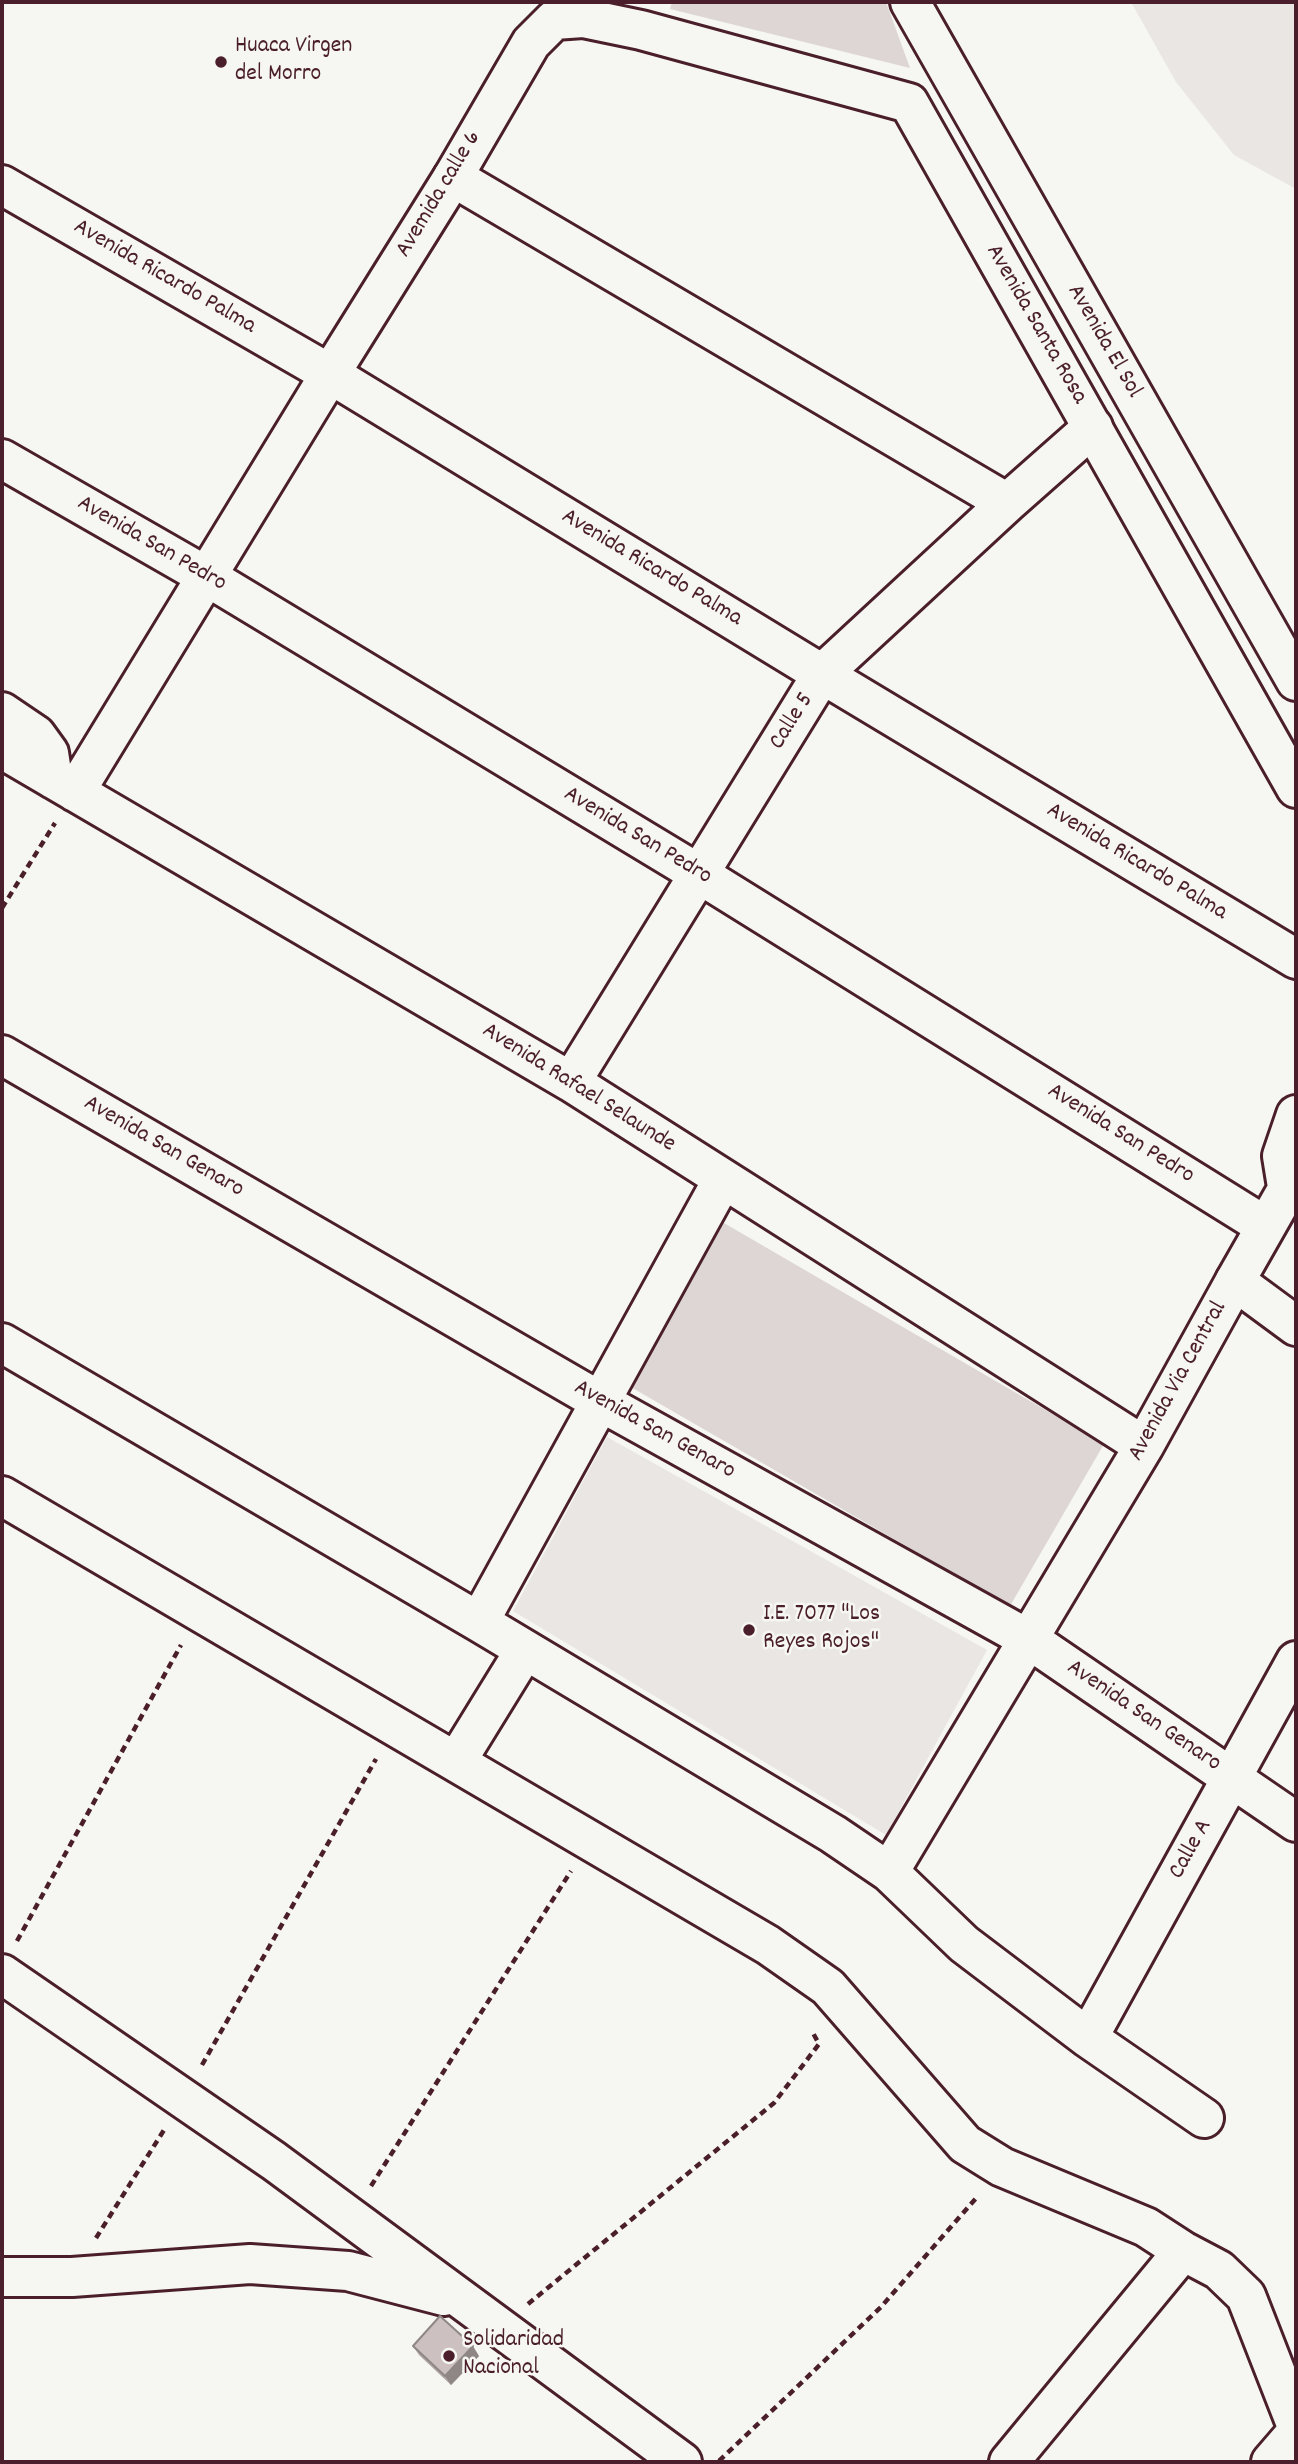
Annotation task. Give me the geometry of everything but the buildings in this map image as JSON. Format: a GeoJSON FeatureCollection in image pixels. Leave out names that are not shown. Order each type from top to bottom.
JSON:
{"type":"FeatureCollection","features":[{"type":"Feature","properties":{"kind":"street","name":"Avenida El Sol"},"geometry":{"type":"LineString","coordinates":[[910,2],[1296,681]]}},
{"type":"Feature","properties":{"kind":"street","name":"Avemida calle 6"},"geometry":{"type":"LineString","coordinates":[[64,785],[206,576],[453,177],[531,43],[554,20],[646,16]]}},
{"type":"Feature","properties":{"kind":"street","name":"Avenida Santa Rosa"},"geometry":{"type":"LineString","coordinates":[[646,16],[909,103],[1296,788]]}},
{"type":"Feature","properties":{"kind":"street"},"geometry":{"type":"LineString","coordinates":[[453,177],[1007,503]]}},
{"type":"Feature","properties":{"kind":"street","name":"Avenida Ricardo Palma"},"geometry":{"type":"LineString","coordinates":[[2,185],[330,374],[1296,959]]}},
{"type":"Feature","properties":{"kind":"street","name":"Calle 5"},"geometry":{"type":"LineString","coordinates":[[570,1082],[822,674],[1093,427]]}},
{"type":"Feature","properties":{"kind":"street","name":"Avenida San Pedro"},"geometry":{"type":"LineString","coordinates":[[2,459],[206,576],[699,874],[1265,1226]]}},
{"type":"Feature","properties":{"kind":"street"},"geometry":{"type":"LineString","coordinates":[[2,712],[36,735],[49,752],[64,785]]}},
{"type":"Feature","properties":{"kind":"street","name":"Avenida Rafael Selaunde"},"geometry":{"type":"LineString","coordinates":[[2,748],[570,1082],[1144,1446]]}},
{"type":"Feature","properties":{"kind":"street","name":"Avenida San Genaro"},"geometry":{"type":"LineString","coordinates":[[2,1055],[601,1402],[1030,1640],[1296,1822]]}},
{"type":"Feature","properties":{"kind":"street","name":"Avenida Via Central"},"geometry":{"type":"LineString","coordinates":[[889,1872],[1144,1446],[1292,1181],[1282,1156],[1296,1115]]}},
{"type":"Feature","properties":{"kind":"street"},"geometry":{"type":"LineString","coordinates":[[479,1622],[723,1179]]}},
{"type":"Feature","properties":{"kind":"street"},"geometry":{"type":"LineString","coordinates":[[1235,1281],[1296,1326]]}},
{"type":"Feature","properties":{"kind":"street"},"geometry":{"type":"LineString","coordinates":[[2,1343],[479,1622],[833,1834],[889,1872],[964,1944],[1088,2038],[1204,2118]]}},
{"type":"Feature","properties":{"kind":"street"},"geometry":{"type":"LineString","coordinates":[[2,1496],[768,1945],[828,1987],[965,2144],[1003,2167],[1146,2227],[1219,2270],[1246,2296],[1296,2424]]}},
{"type":"Feature","properties":{"kind":"street"},"geometry":{"type":"LineString","coordinates":[[456,1762],[525,1650]]}},
{"type":"Feature","properties":{"kind":"street","name":"Calle A"},"geometry":{"type":"LineString","coordinates":[[1088,2038],[1296,1661]]}},
{"type":"Feature","properties":{"kind":"street"},"geometry":{"type":"LineString","coordinates":[[8,1959],[182,2100],[274,2161],[682,2462]]}},
{"type":"Feature","properties":{"kind":"street"},"geometry":{"type":"LineString","coordinates":[[1009,2462],[1183,2251]]}},
{"type":"Feature","properties":{"kind":"street"},"geometry":{"type":"LineString","coordinates":[[2,2277],[72,2277],[250,2264],[348,2271],[464,2302]]}},
{"type":"Feature","properties":{"kind":"street"},"geometry":{"type":"LineString","coordinates":[[1271,2462],[1296,2433]]}},
{"type":"Feature","properties":{"kind":"path"},"geometry":{"type":"LineString","coordinates":[[2,908],[64,785]]}},
{"type":"Feature","properties":{"kind":"path"},"geometry":{"type":"LineString","coordinates":[[8,1959],[200,1613]]}},
{"type":"Feature","properties":{"kind":"path"},"geometry":{"type":"LineString","coordinates":[[72,2277],[182,2100],[394,1726]]}},
{"type":"Feature","properties":{"kind":"path"},"geometry":{"type":"LineString","coordinates":[[350,2218],[590,1841]]}},
{"type":"Feature","properties":{"kind":"path"},"geometry":{"type":"LineString","coordinates":[[499,2328],[774,2102],[819,2044],[813,2032]]}},
{"type":"Feature","properties":{"kind":"path"},"geometry":{"type":"LineString","coordinates":[[718,2462],[881,2307],[1003,2167]]}},
{"type":"Feature","properties":{"kind":"shaded area"},"geometry":{"type":"Polygon","coordinates":[[[672,2],[886,2],[910,68],[670,9],[672,2]]]}},
{"type":"Feature","properties":{"kind":"shaded area"},"geometry":{"type":"Polygon","coordinates":[[[1131,2],[1296,2],[1296,189],[1234,155],[1176,82],[1131,2]]]}},
{"type":"Feature","properties":{"kind":"shaded area"},"geometry":{"type":"Polygon","coordinates":[[[724,1223],[1104,1444],[1010,1606],[629,1386],[724,1223]]]}},
{"type":"Feature","properties":{"kind":"shaded area","name":"I.E. 7077 \"Los Reyes Rojos\""},"geometry":{"type":"Polygon","coordinates":[[[607,1437],[987,1650],[886,1835],[513,1611],[607,1437]]]}},
{"type":"Feature","properties":{"kind":"place","name":"Huaca Virgen del Morro"},"geometry":{"type":"Point","coordinates":[221,62]}},
{"type":"Feature","properties":{"kind":"place","name":"I.E. 7077 \"Los Reyes Rojos\""},"geometry":{"type":"Point","coordinates":[749,1630]}},
{"type":"Feature","properties":{"kind":"place","name":"Solidaridad Nacional"},"geometry":{"type":"Point","coordinates":[449,2356]}}]}
